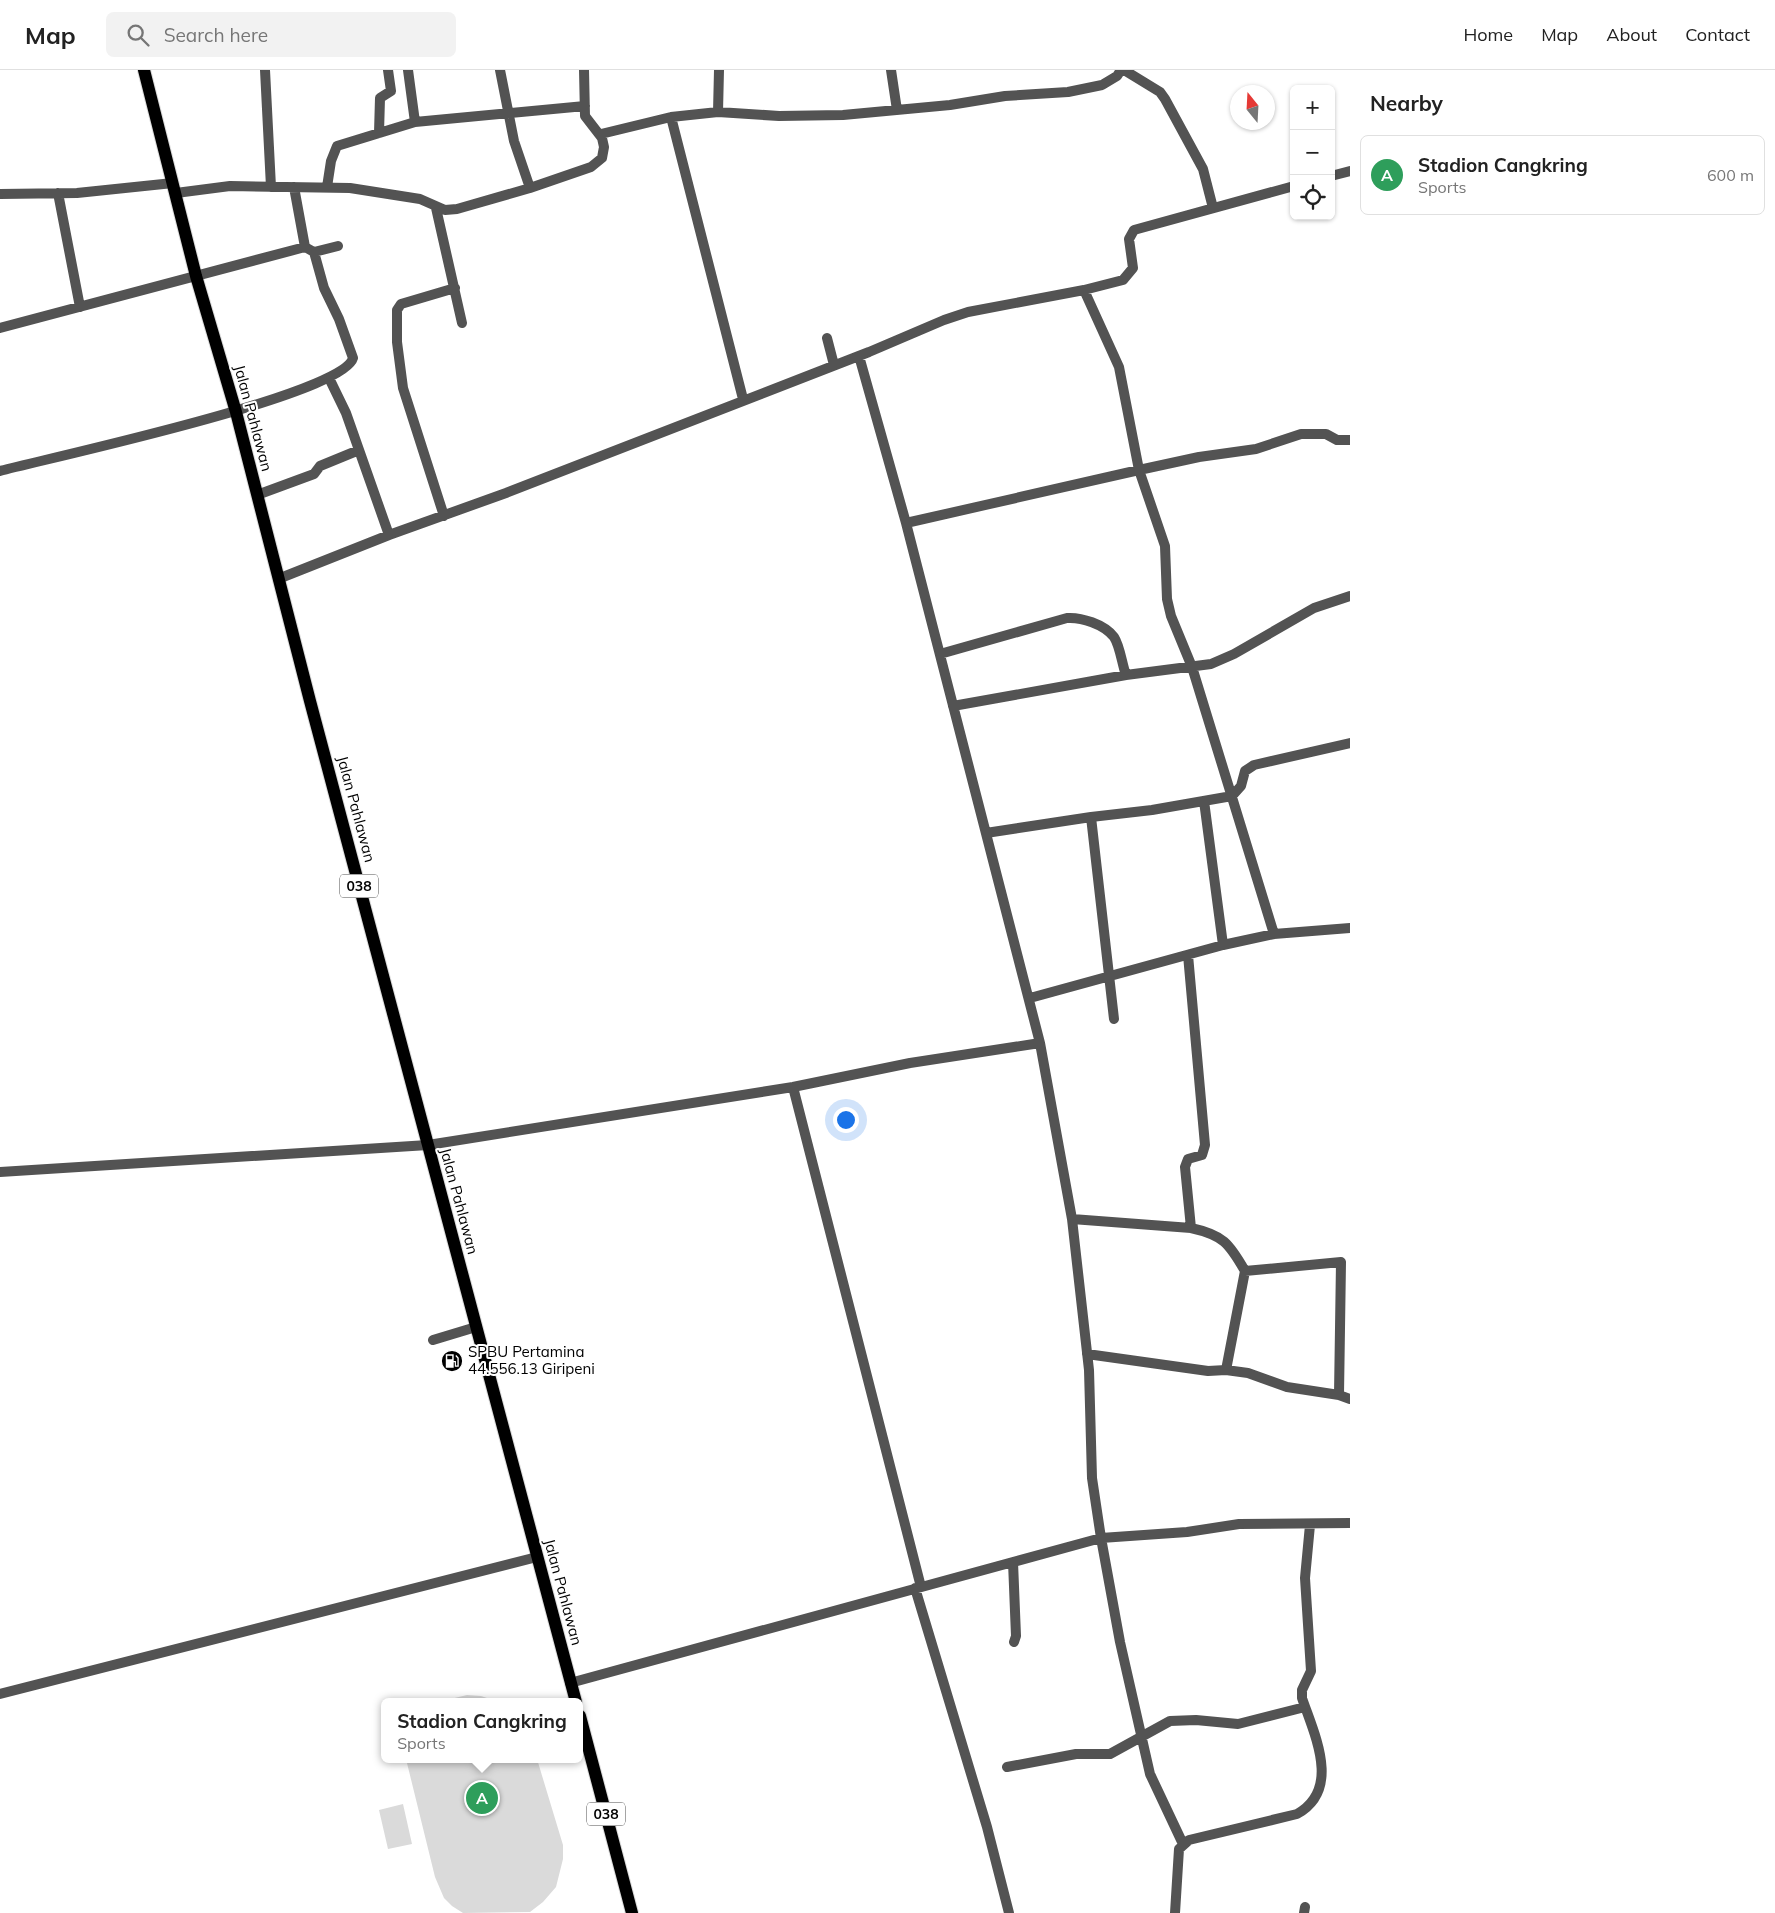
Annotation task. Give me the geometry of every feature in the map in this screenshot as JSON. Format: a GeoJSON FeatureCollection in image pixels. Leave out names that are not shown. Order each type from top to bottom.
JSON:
{"type":"FeatureCollection","features":[{"type":"Feature","properties":{"kind":"main road","name":"Jalan Pahlawan"},"geometry":{"type":"LineString","coordinates":[[144,70],[196,276],[236,412],[278,579],[575,1698]]}},
{"type":"Feature","properties":{"kind":"main road","name":"038"},"geometry":{"type":"LineString","coordinates":[[583,1727],[632,1913]]}},
{"type":"Feature","properties":{"kind":"street"},"geometry":{"type":"LineString","coordinates":[[265,70],[271,187]]}},
{"type":"Feature","properties":{"kind":"street"},"geometry":{"type":"LineString","coordinates":[[379,133],[380,98],[391,91],[388,70]]}},
{"type":"Feature","properties":{"kind":"street"},"geometry":{"type":"LineString","coordinates":[[408,70],[415,122]]}},
{"type":"Feature","properties":{"kind":"street"},"geometry":{"type":"LineString","coordinates":[[500,70],[514,141],[530,188]]}},
{"type":"Feature","properties":{"kind":"street"},"geometry":{"type":"LineString","coordinates":[[0,194],[58,194],[230,186],[350,188],[420,199],[436,208],[445,210],[457,209],[530,188],[598,163],[604,154],[604,147],[601,134],[585,116],[584,70]]}},
{"type":"Feature","properties":{"kind":"street"},"geometry":{"type":"LineString","coordinates":[[718,112],[720,70]]}},
{"type":"Feature","properties":{"kind":"street"},"geometry":{"type":"LineString","coordinates":[[891,70],[897,110]]}},
{"type":"Feature","properties":{"kind":"street"},"geometry":{"type":"LineString","coordinates":[[601,134],[672,117],[718,112],[779,116],[843,115],[1092,88],[1111,80],[1123,70],[1155,89],[1165,99],[1203,169],[1213,208]]}},
{"type":"Feature","properties":{"kind":"street"},"geometry":{"type":"LineString","coordinates":[[327,188],[331,161],[337,146],[415,122],[585,106]]}},
{"type":"Feature","properties":{"kind":"street"},"geometry":{"type":"LineString","coordinates":[[672,117],[743,399]]}},
{"type":"Feature","properties":{"kind":"street"},"geometry":{"type":"LineString","coordinates":[[1335,175],[1350,171]]}},
{"type":"Feature","properties":{"kind":"street"},"geometry":{"type":"LineString","coordinates":[[0,471],[236,412],[329,378],[348,366],[353,358],[342,326],[309,250],[294,187]]}},
{"type":"Feature","properties":{"kind":"street"},"geometry":{"type":"LineString","coordinates":[[278,579],[390,535],[506,493],[968,312],[1084,290],[1123,280],[1131,273],[1133,262],[1129,239],[1134,230],[1290,187]]}},
{"type":"Feature","properties":{"kind":"street"},"geometry":{"type":"LineString","coordinates":[[58,194],[80,307]]}},
{"type":"Feature","properties":{"kind":"street"},"geometry":{"type":"LineString","coordinates":[[436,208],[462,323]]}},
{"type":"Feature","properties":{"kind":"street"},"geometry":{"type":"LineString","coordinates":[[0,328],[196,276],[309,250],[338,246]]}},
{"type":"Feature","properties":{"kind":"street"},"geometry":{"type":"LineString","coordinates":[[444,516],[403,388],[397,342],[397,310],[401,304],[455,288]]}},
{"type":"Feature","properties":{"kind":"street"},"geometry":{"type":"LineString","coordinates":[[1084,290],[1119,367],[1139,470],[1166,546],[1167,599],[1171,616],[1192,667],[1274,934]]}},
{"type":"Feature","properties":{"kind":"street"},"geometry":{"type":"LineString","coordinates":[[827,338],[834,366]]}},
{"type":"Feature","properties":{"kind":"street"},"geometry":{"type":"LineString","coordinates":[[859,356],[906,523],[1030,998],[1040,1043],[1072,1219],[1087,1354],[1092,1478],[1101,1538],[1140,1737],[1150,1774],[1184,1844]]}},
{"type":"Feature","properties":{"kind":"street"},"geometry":{"type":"LineString","coordinates":[[329,378],[346,413],[390,535]]}},
{"type":"Feature","properties":{"kind":"street"},"geometry":{"type":"LineString","coordinates":[[906,523],[1139,470],[1181,463],[1199,457],[1256,449],[1301,434],[1326,434],[1337,440],[1350,440]]}},
{"type":"Feature","properties":{"kind":"street"},"geometry":{"type":"LineString","coordinates":[[257,495],[311,475],[320,466],[359,450]]}},
{"type":"Feature","properties":{"kind":"street"},"geometry":{"type":"LineString","coordinates":[[953,706],[1126,675],[1192,667],[1222,660],[1314,608],[1350,596]]}},
{"type":"Feature","properties":{"kind":"street"},"geometry":{"type":"LineString","coordinates":[[940,654],[1067,618],[1079,617],[1098,626],[1114,637],[1126,675]]}},
{"type":"Feature","properties":{"kind":"street"},"geometry":{"type":"LineString","coordinates":[[986,833],[1152,810],[1232,796],[1241,786],[1245,771],[1254,765],[1350,743]]}},
{"type":"Feature","properties":{"kind":"street"},"geometry":{"type":"LineString","coordinates":[[1204,801],[1222,945]]}},
{"type":"Feature","properties":{"kind":"street"},"geometry":{"type":"LineString","coordinates":[[1091,817],[1114,1019]]}},
{"type":"Feature","properties":{"kind":"street"},"geometry":{"type":"LineString","coordinates":[[1030,998],[1222,945],[1274,934],[1350,928]]}},
{"type":"Feature","properties":{"kind":"street"},"geometry":{"type":"LineString","coordinates":[[1188,955],[1205,1145],[1202,1155],[1188,1159],[1185,1167],[1191,1228]]}},
{"type":"Feature","properties":{"kind":"street"},"geometry":{"type":"LineString","coordinates":[[0,1172],[428,1145],[794,1087],[910,1063],[1040,1043]]}},
{"type":"Feature","properties":{"kind":"street"},"geometry":{"type":"LineString","coordinates":[[794,1087],[918,1588],[984,1818],[1009,1913]]}},
{"type":"Feature","properties":{"kind":"street"},"geometry":{"type":"LineString","coordinates":[[1072,1219],[1191,1228],[1212,1232],[1227,1242],[1245,1271],[1226,1370]]}},
{"type":"Feature","properties":{"kind":"street"},"geometry":{"type":"LineString","coordinates":[[1245,1271],[1346,1262],[1339,1395]]}},
{"type":"Feature","properties":{"kind":"street"},"geometry":{"type":"LineString","coordinates":[[433,1340],[476,1327]]}},
{"type":"Feature","properties":{"kind":"street"},"geometry":{"type":"LineString","coordinates":[[1087,1354],[1201,1370],[1226,1370],[1248,1373],[1287,1387],[1339,1395],[1350,1399]]}},
{"type":"Feature","properties":{"kind":"street"},"geometry":{"type":"LineString","coordinates":[[570,1683],[1101,1538],[1187,1532],[1239,1524],[1350,1523]]}},
{"type":"Feature","properties":{"kind":"street"},"geometry":{"type":"LineString","coordinates":[[1175,1913],[1179,1849],[1184,1844],[1195,1837],[1297,1814],[1309,1808],[1315,1798],[1322,1765],[1316,1735],[1305,1707],[1302,1690],[1311,1671],[1304,1578],[1310,1524]]}},
{"type":"Feature","properties":{"kind":"street"},"geometry":{"type":"LineString","coordinates":[[0,1694],[537,1557]]}},
{"type":"Feature","properties":{"kind":"street"},"geometry":{"type":"LineString","coordinates":[[1013,1562],[1016,1636],[1014,1642]]}},
{"type":"Feature","properties":{"kind":"street"},"geometry":{"type":"LineString","coordinates":[[1007,1767],[1076,1754],[1110,1754],[1121,1750],[1140,1737],[1170,1721],[1196,1720],[1238,1724],[1305,1707]]}},
{"type":"Feature","properties":{"kind":"shaded area"},"geometry":{"type":"Polygon","coordinates":[[[467,1695],[487,1698],[455,1698],[467,1695]]]}},
{"type":"Feature","properties":{"kind":"shaded area"},"geometry":{"type":"Polygon","coordinates":[[[407,1763],[538,1763],[563,1845],[563,1859],[556,1887],[543,1902],[530,1912],[463,1913],[444,1898],[435,1877],[407,1763]]]}},
{"type":"Feature","properties":{"kind":"shaded area"},"geometry":{"type":"Polygon","coordinates":[[[403,1804],[412,1844],[388,1849],[379,1810],[403,1804]]]}},
{"type":"Feature","properties":{"kind":"place","name":"SPBU Pertamina 44.556.13 Giripeni"},"geometry":{"type":"Point","coordinates":[452,1361]}},
{"type":"Feature","properties":{"kind":"place","name":"Stadion Cangkring"},"geometry":{"type":"Point","coordinates":[482,1798]}}]}
